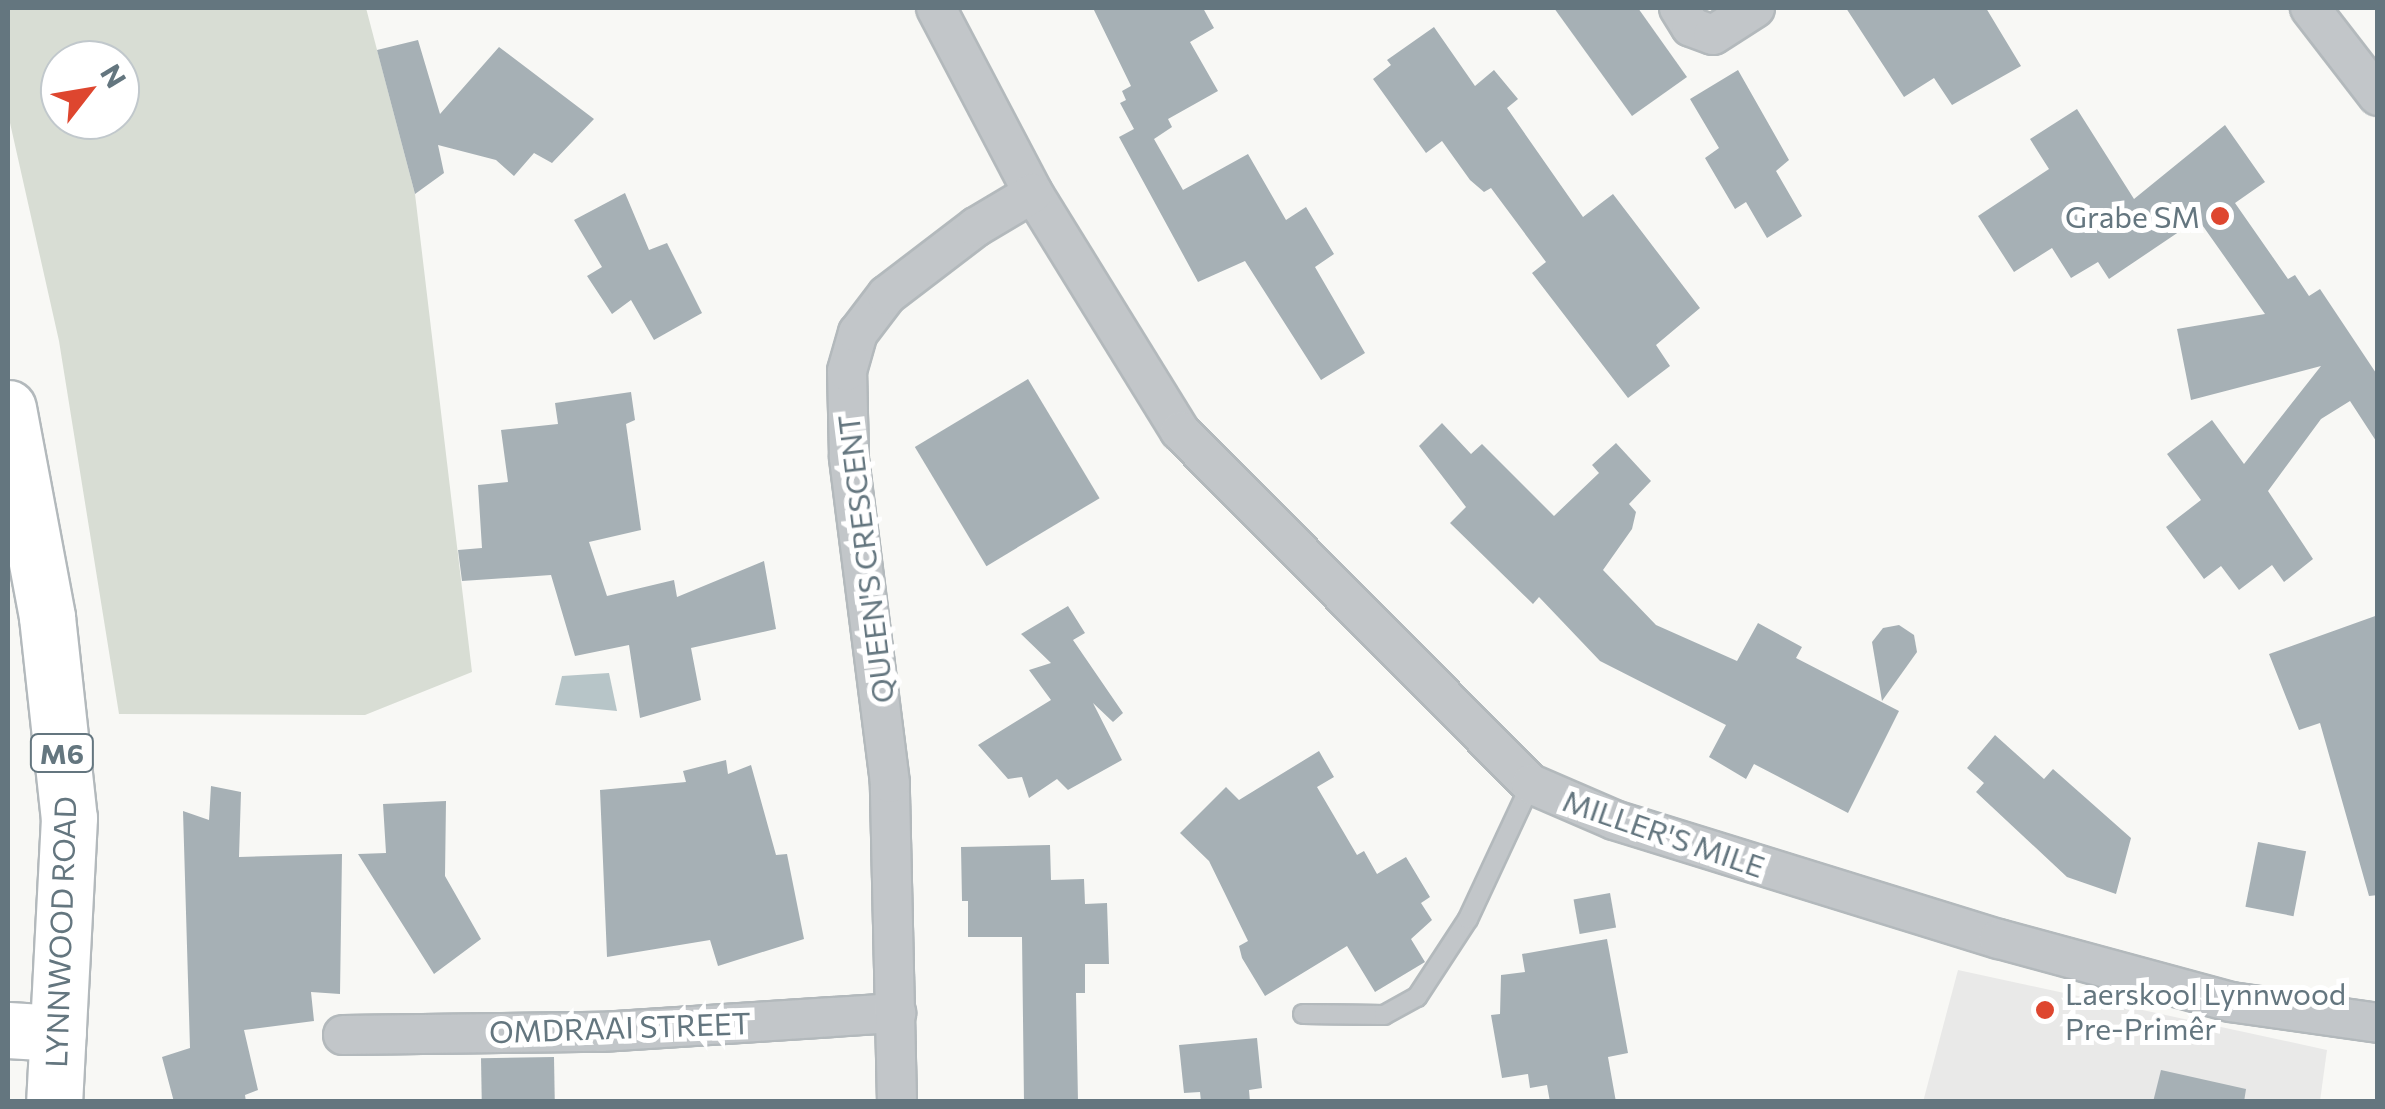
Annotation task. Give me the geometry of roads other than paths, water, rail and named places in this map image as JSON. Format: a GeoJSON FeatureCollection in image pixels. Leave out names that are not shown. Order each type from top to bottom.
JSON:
{"type":"FeatureCollection","features":[{"type":"Feature","properties":{"kind":"main road","name":"LYNNWOOD ROAD"},"geometry":{"type":"LineString","coordinates":[[8,408],[48,617],[69,818],[33,1032],[54,1102]]}},
{"type":"Feature","properties":{"kind":"street"},"geometry":{"type":"LineString","coordinates":[[936,8],[1033,193]]}},
{"type":"Feature","properties":{"kind":"street"},"geometry":{"type":"LineString","coordinates":[[1679,8],[1691,27],[1712,35],[1755,8]]}},
{"type":"Feature","properties":{"kind":"street"},"geometry":{"type":"LineString","coordinates":[[2310,8],[2378,96]]}},
{"type":"Feature","properties":{"kind":"street","name":"MILLER'S MILE"},"geometry":{"type":"LineString","coordinates":[[1033,193],[1180,431],[1532,784],[1614,820],[1999,940],[2231,1002],[2378,1023]]}},
{"type":"Feature","properties":{"kind":"street","name":"QUEEN'S CRESCENT"},"geometry":{"type":"LineString","coordinates":[[897,1102],[888,766],[849,457],[848,371],[858,333],[887,296],[976,227],[1033,193]]}},
{"type":"Feature","properties":{"kind":"street","name":"OMDRAAI STREET"},"geometry":{"type":"LineString","coordinates":[[344,1034],[601,1032],[896,1013]]}},
{"type":"Feature","properties":{"kind":"lane"},"geometry":{"type":"LineString","coordinates":[[1303,1014],[1384,1016],[1416,997],[1468,919],[1532,784]]}},
{"type":"Feature","properties":{"kind":"place","name":"Grabe SM"},"geometry":{"type":"Point","coordinates":[2220,216]}},
{"type":"Feature","properties":{"kind":"place","name":"Laerskool Lynnwood Pre-Primêr"},"geometry":{"type":"Point","coordinates":[2045,1010]}}]}
